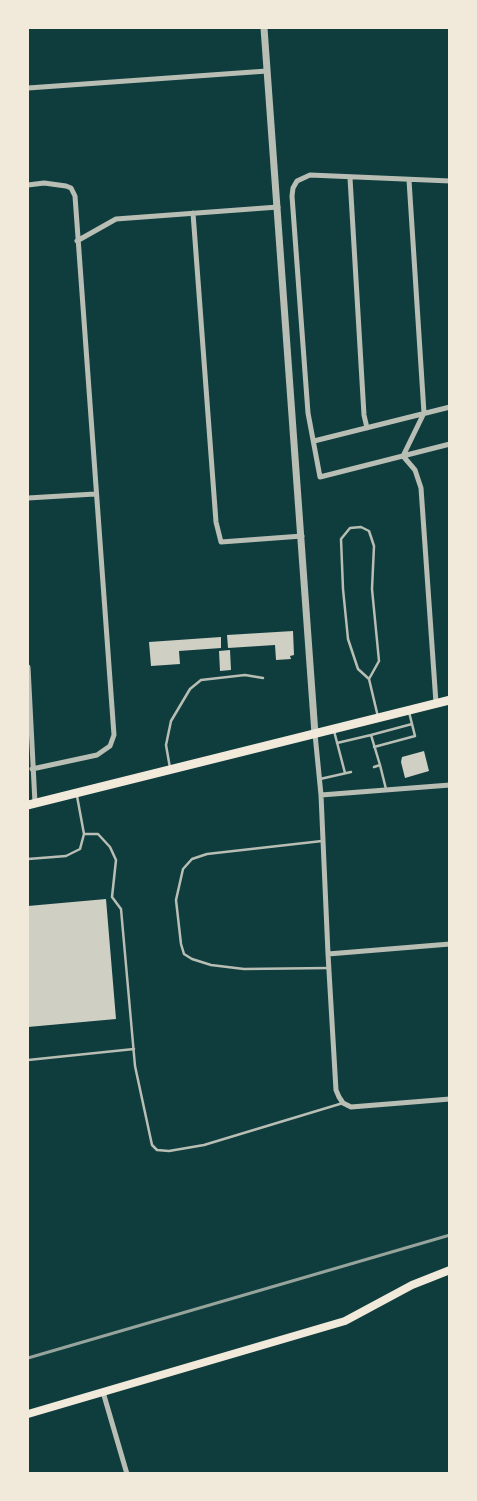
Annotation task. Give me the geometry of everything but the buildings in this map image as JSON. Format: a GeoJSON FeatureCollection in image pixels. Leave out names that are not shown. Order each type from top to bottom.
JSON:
{"type":"FeatureCollection","features":[{"type":"Feature","properties":{"kind":"main road"},"geometry":{"type":"LineString","coordinates":[[31,804],[450,700]]}},
{"type":"Feature","properties":{"kind":"main road"},"geometry":{"type":"LineString","coordinates":[[28,1414],[345,1320],[412,1285],[450,1270]]}},
{"type":"Feature","properties":{"kind":"street"},"geometry":{"type":"LineString","coordinates":[[264,28],[315,734],[320,779],[336,1090],[343,1103],[351,1106],[450,1099]]}},
{"type":"Feature","properties":{"kind":"street"},"geometry":{"type":"LineString","coordinates":[[28,88],[267,71]]}},
{"type":"Feature","properties":{"kind":"street"},"geometry":{"type":"LineString","coordinates":[[450,181],[310,175],[299,179],[293,188],[292,196],[308,412],[320,476],[450,444]]}},
{"type":"Feature","properties":{"kind":"street"},"geometry":{"type":"LineString","coordinates":[[350,178],[364,414],[367,428]]}},
{"type":"Feature","properties":{"kind":"street"},"geometry":{"type":"LineString","coordinates":[[403,456],[424,413],[409,180]]}},
{"type":"Feature","properties":{"kind":"street"},"geometry":{"type":"LineString","coordinates":[[28,185],[56,184],[66,186],[74,191],[113,740],[104,752],[97,755],[32,769]]}},
{"type":"Feature","properties":{"kind":"street"},"geometry":{"type":"LineString","coordinates":[[77,241],[116,219],[278,207]]}},
{"type":"Feature","properties":{"kind":"street"},"geometry":{"type":"LineString","coordinates":[[194,213],[216,522],[221,542],[302,536]]}},
{"type":"Feature","properties":{"kind":"street"},"geometry":{"type":"LineString","coordinates":[[314,441],[450,407]]}},
{"type":"Feature","properties":{"kind":"street"},"geometry":{"type":"LineString","coordinates":[[403,456],[415,470],[421,488],[436,703]]}},
{"type":"Feature","properties":{"kind":"street"},"geometry":{"type":"LineString","coordinates":[[28,498],[95,494]]}},
{"type":"Feature","properties":{"kind":"street"},"geometry":{"type":"LineString","coordinates":[[28,667],[32,769],[31,804]]}},
{"type":"Feature","properties":{"kind":"street"},"geometry":{"type":"LineString","coordinates":[[321,795],[450,785]]}},
{"type":"Feature","properties":{"kind":"street"},"geometry":{"type":"LineString","coordinates":[[328,954],[450,944]]}},
{"type":"Feature","properties":{"kind":"street"},"geometry":{"type":"LineString","coordinates":[[103,1392],[127,1474]]}},
{"type":"Feature","properties":{"kind":"lane"},"geometry":{"type":"LineString","coordinates":[[369,679],[379,661],[372,589],[374,546],[369,531],[361,527],[350,528],[341,539],[342,589],[348,639],[358,669],[369,679],[378,718]]}},
{"type":"Feature","properties":{"kind":"lane"},"geometry":{"type":"LineString","coordinates":[[170,770],[166,744],[172,721],[190,689],[201,680],[245,675],[263,678]]}},
{"type":"Feature","properties":{"kind":"lane"},"geometry":{"type":"LineString","coordinates":[[374,747],[415,736],[409,710]]}},
{"type":"Feature","properties":{"kind":"lane"},"geometry":{"type":"LineString","coordinates":[[337,743],[412,724]]}},
{"type":"Feature","properties":{"kind":"lane"},"geometry":{"type":"LineString","coordinates":[[334,730],[345,773]]}},
{"type":"Feature","properties":{"kind":"lane"},"geometry":{"type":"LineString","coordinates":[[371,735],[386,790]]}},
{"type":"Feature","properties":{"kind":"lane"},"geometry":{"type":"LineString","coordinates":[[374,767],[380,765]]}},
{"type":"Feature","properties":{"kind":"lane"},"geometry":{"type":"LineString","coordinates":[[320,779],[351,772]]}},
{"type":"Feature","properties":{"kind":"lane"},"geometry":{"type":"LineString","coordinates":[[28,860],[66,856],[80,848],[84,834],[76,793]]}},
{"type":"Feature","properties":{"kind":"lane"},"geometry":{"type":"LineString","coordinates":[[84,834],[98,834],[110,847],[116,860],[112,897],[120,909],[135,1066],[152,1145],[157,1150],[169,1151],[204,1145],[343,1103]]}},
{"type":"Feature","properties":{"kind":"lane"},"geometry":{"type":"LineString","coordinates":[[323,841],[207,854],[192,859],[183,869],[176,900],[181,944],[184,954],[192,959],[211,965],[244,968],[329,968]]}},
{"type":"Feature","properties":{"kind":"lane"},"geometry":{"type":"LineString","coordinates":[[28,1060],[134,1049]]}},
{"type":"Feature","properties":{"kind":"railway"},"geometry":{"type":"LineString","coordinates":[[28,1358],[450,1235]]}}]}
